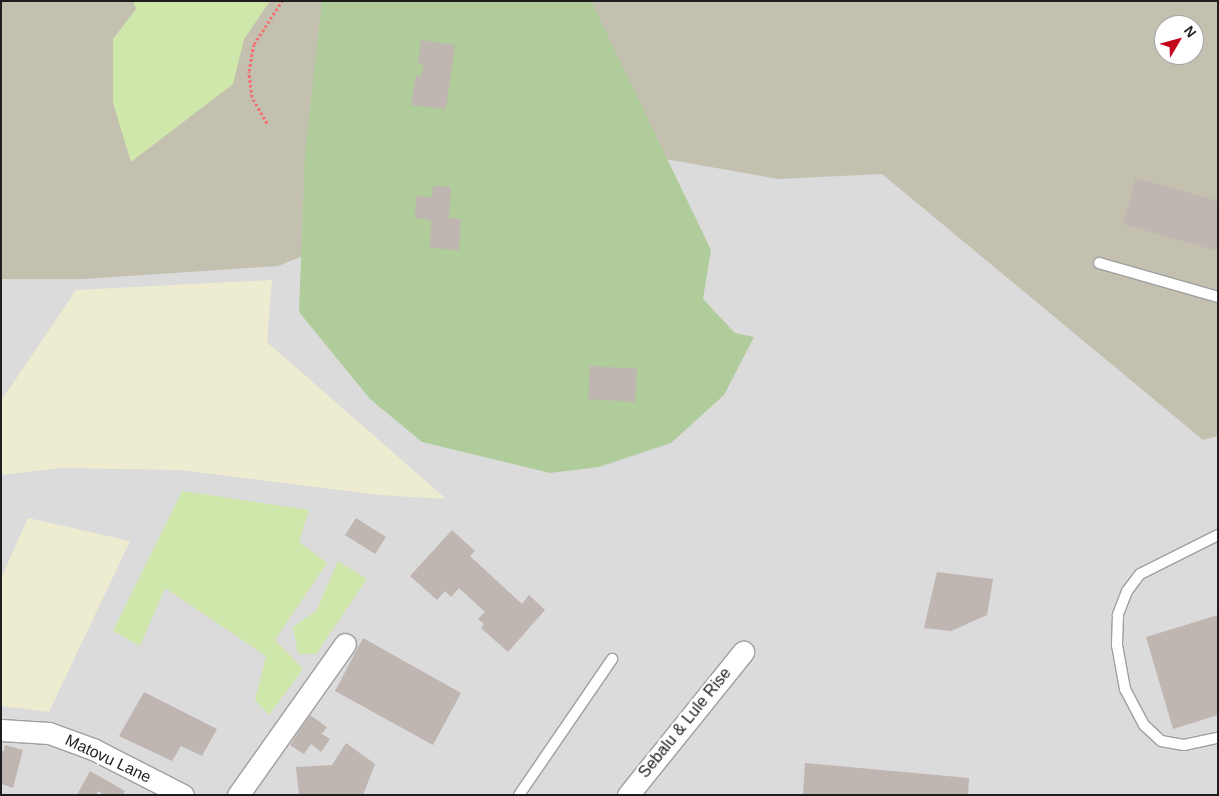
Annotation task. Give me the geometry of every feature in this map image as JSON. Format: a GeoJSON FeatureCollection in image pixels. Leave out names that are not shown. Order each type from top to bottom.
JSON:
{"type":"FeatureCollection","features":[{"type":"Feature","properties":{"kind":"street"},"geometry":{"type":"LineString","coordinates":[[238,795],[345,644]]}},
{"type":"Feature","properties":{"kind":"street","name":"Sebalu & Lule Rise"},"geometry":{"type":"LineString","coordinates":[[628,795],[743,652]]}},
{"type":"Feature","properties":{"kind":"street","name":"Matovu Lane"},"geometry":{"type":"LineString","coordinates":[[1,730],[50,733],[93,750],[183,795]]}},
{"type":"Feature","properties":{"kind":"lane"},"geometry":{"type":"LineString","coordinates":[[1099,263],[1218,297]]}},
{"type":"Feature","properties":{"kind":"lane"},"geometry":{"type":"LineString","coordinates":[[1218,535],[1140,574],[1127,591],[1118,615],[1117,645],[1125,689],[1144,725],[1161,741],[1184,745],[1218,738]]}},
{"type":"Feature","properties":{"kind":"lane"},"geometry":{"type":"LineString","coordinates":[[519,795],[612,659]]}},
{"type":"Feature","properties":{"kind":"path"},"geometry":{"type":"LineString","coordinates":[[267,123],[252,97],[248,71],[254,44],[282,1]]}},
{"type":"Feature","properties":{"kind":"shaded area"},"geometry":{"type":"Polygon","coordinates":[[[1,1],[1218,1],[1218,795],[1,795],[1,1]]]}},
{"type":"Feature","properties":{"kind":"shaded area"},"geometry":{"type":"Polygon","coordinates":[[[1,1],[1218,1],[1218,436],[1203,440],[882,174],[778,179],[570,142],[380,225],[278,266],[84,279],[1,279],[1,1]]]}},
{"type":"Feature","properties":{"kind":"shaded area"},"geometry":{"type":"Polygon","coordinates":[[[272,280],[267,342],[446,499],[379,495],[180,470],[60,468],[1,475],[1,401],[76,290],[272,280]]]}},
{"type":"Feature","properties":{"kind":"shaded area"},"geometry":{"type":"Polygon","coordinates":[[[28,518],[130,541],[49,712],[1,706],[1,578],[28,518]]]}},
{"type":"Feature","properties":{"kind":"green space"},"geometry":{"type":"Polygon","coordinates":[[[133,1],[270,1],[244,39],[233,84],[131,162],[113,103],[113,39],[136,9],[133,1]]]}},
{"type":"Feature","properties":{"kind":"green space"},"geometry":{"type":"Polygon","coordinates":[[[322,1],[591,1],[711,250],[703,299],[735,333],[754,337],[724,395],[671,443],[599,467],[550,473],[422,442],[370,399],[299,312],[305,153],[322,1]]]}},
{"type":"Feature","properties":{"kind":"green space"},"geometry":{"type":"Polygon","coordinates":[[[182,491],[309,510],[299,542],[327,563],[275,640],[303,669],[269,715],[255,700],[266,656],[165,588],[140,646],[113,631],[182,491]]]}},
{"type":"Feature","properties":{"kind":"green space"},"geometry":{"type":"Polygon","coordinates":[[[338,561],[367,579],[316,654],[298,654],[293,627],[316,611],[338,561]]]}},
{"type":"Feature","properties":{"kind":"building"},"geometry":{"type":"Polygon","coordinates":[[[421,40],[455,45],[446,109],[411,105],[416,75],[422,76],[423,64],[418,63],[421,40]]]}},
{"type":"Feature","properties":{"kind":"building"},"geometry":{"type":"Polygon","coordinates":[[[1136,178],[1218,201],[1218,251],[1123,224],[1136,178]]]}},
{"type":"Feature","properties":{"kind":"building"},"geometry":{"type":"Polygon","coordinates":[[[433,186],[451,187],[449,218],[461,219],[459,250],[430,248],[431,220],[415,218],[416,196],[432,197],[433,186]]]}},
{"type":"Feature","properties":{"kind":"building"},"geometry":{"type":"Polygon","coordinates":[[[590,366],[637,369],[635,402],[588,399],[590,366]]]}},
{"type":"Feature","properties":{"kind":"building"},"geometry":{"type":"Polygon","coordinates":[[[356,518],[386,537],[375,554],[345,535],[356,518]]]}},
{"type":"Feature","properties":{"kind":"building"},"geometry":{"type":"Polygon","coordinates":[[[452,530],[475,551],[470,556],[522,604],[529,595],[545,610],[508,652],[481,628],[484,624],[478,619],[485,612],[459,588],[451,597],[445,591],[437,600],[410,576],[452,530]]]}},
{"type":"Feature","properties":{"kind":"building"},"geometry":{"type":"Polygon","coordinates":[[[937,572],[993,579],[987,615],[951,631],[924,628],[937,572]]]}},
{"type":"Feature","properties":{"kind":"building"},"geometry":{"type":"Polygon","coordinates":[[[1218,615],[1218,715],[1173,729],[1146,637],[1218,615]]]}},
{"type":"Feature","properties":{"kind":"building"},"geometry":{"type":"Polygon","coordinates":[[[363,638],[461,693],[433,745],[335,691],[363,638]]]}},
{"type":"Feature","properties":{"kind":"building"},"geometry":{"type":"Polygon","coordinates":[[[144,692],[217,729],[202,756],[181,746],[172,761],[119,736],[144,692]]]}},
{"type":"Feature","properties":{"kind":"building"},"geometry":{"type":"Polygon","coordinates":[[[310,715],[327,727],[322,734],[330,739],[321,752],[311,744],[304,754],[290,745],[310,715]]]}},
{"type":"Feature","properties":{"kind":"building"},"geometry":{"type":"Polygon","coordinates":[[[346,743],[375,764],[363,795],[299,795],[296,767],[332,765],[346,743]]]}},
{"type":"Feature","properties":{"kind":"building"},"geometry":{"type":"Polygon","coordinates":[[[5,745],[23,750],[13,788],[1,784],[1,751],[4,751],[5,745]]]}},
{"type":"Feature","properties":{"kind":"building"},"geometry":{"type":"Polygon","coordinates":[[[805,763],[969,778],[968,795],[803,795],[805,763]]]}},
{"type":"Feature","properties":{"kind":"building"},"geometry":{"type":"Polygon","coordinates":[[[90,771],[125,791],[123,795],[104,795],[98,791],[96,795],[77,795],[90,771]]]}}]}
